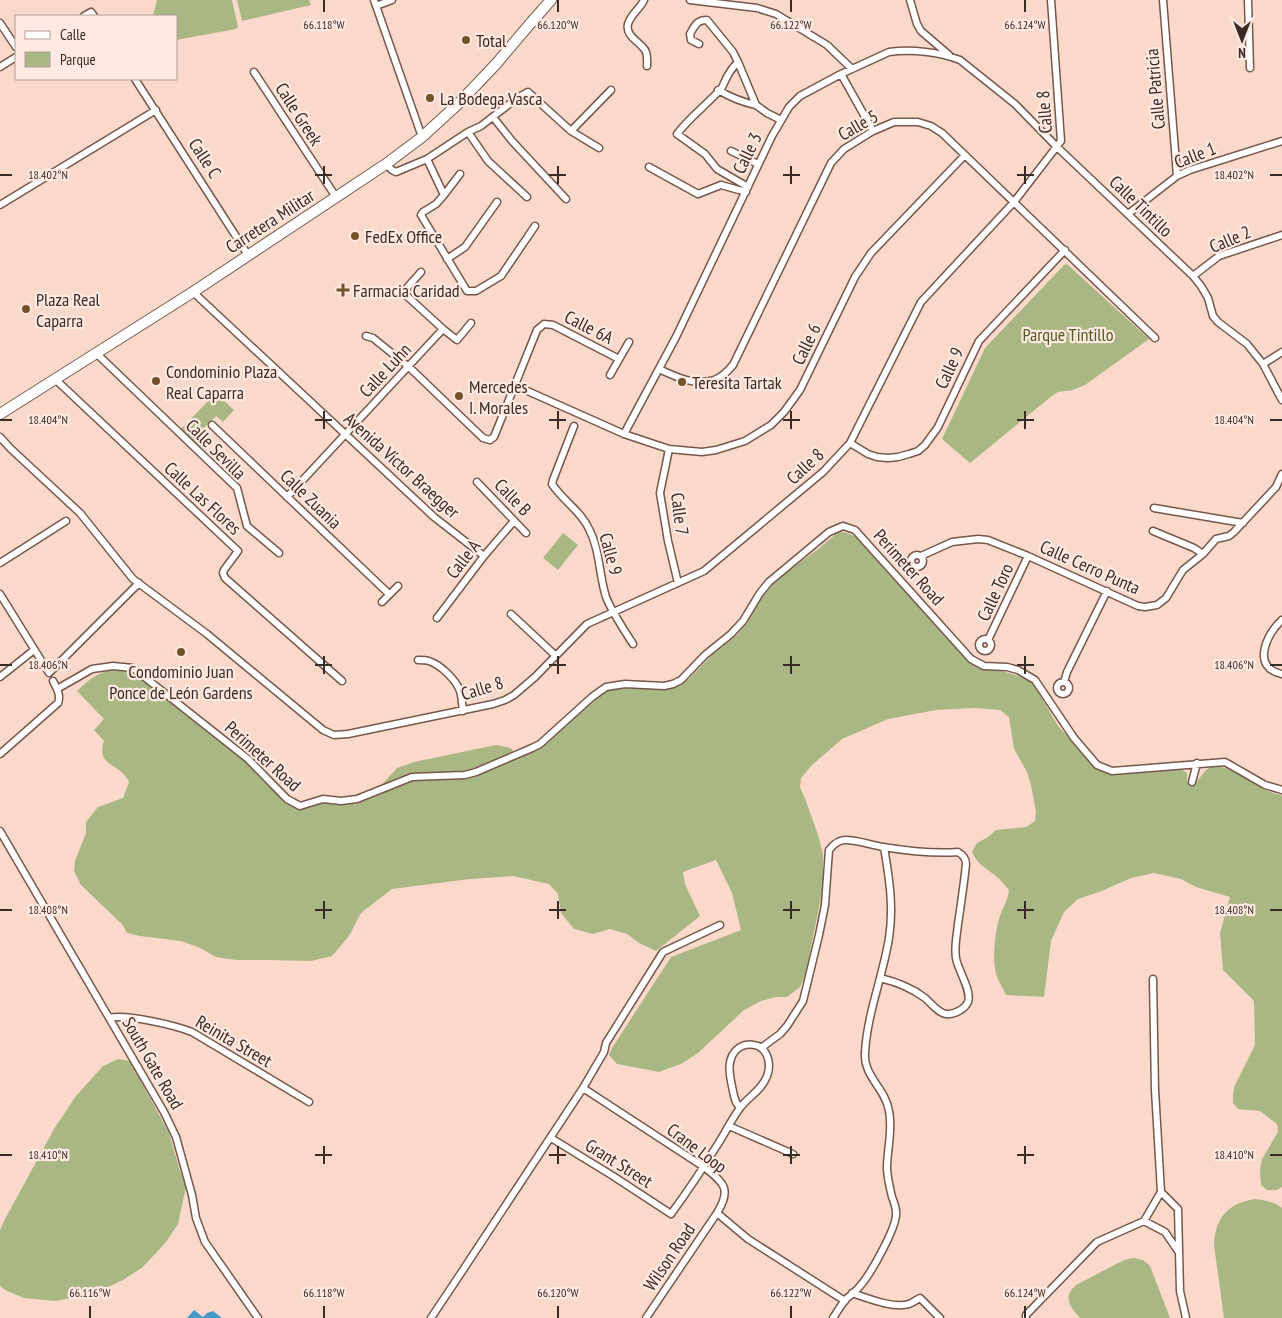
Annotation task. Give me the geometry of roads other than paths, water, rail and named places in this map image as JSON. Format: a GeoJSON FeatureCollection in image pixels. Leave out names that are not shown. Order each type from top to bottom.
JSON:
{"type":"FeatureCollection","features":[{"type":"Feature","properties":{"kind":"main road","name":"Carretera Militar"},"geometry":{"type":"LineString","coordinates":[[0,414],[193,292],[386,164],[422,137],[474,88],[552,0]]}},
{"type":"Feature","properties":{"kind":"street"},"geometry":{"type":"LineString","coordinates":[[392,0],[375,3],[422,137]]}},
{"type":"Feature","properties":{"kind":"street"},"geometry":{"type":"LineString","coordinates":[[644,0],[628,23],[628,31],[645,49],[647,66]]}},
{"type":"Feature","properties":{"kind":"street"},"geometry":{"type":"LineString","coordinates":[[690,0],[757,8],[776,14],[827,45],[852,70]]}},
{"type":"Feature","properties":{"kind":"street"},"geometry":{"type":"LineString","coordinates":[[910,0],[921,31],[950,56]]}},
{"type":"Feature","properties":{"kind":"street","name":"Calle 8"},"geometry":{"type":"LineString","coordinates":[[139,583],[208,634],[323,730],[334,735],[348,734],[493,704],[514,695],[535,677],[587,624],[704,571],[823,472],[850,443],[921,302],[1014,202],[1061,141],[1051,0]]}},
{"type":"Feature","properties":{"kind":"street","name":"Calle Patricia"},"geometry":{"type":"LineString","coordinates":[[1163,0],[1177,176]]}},
{"type":"Feature","properties":{"kind":"street"},"geometry":{"type":"LineString","coordinates":[[1248,0],[1250,68]]}},
{"type":"Feature","properties":{"kind":"street"},"geometry":{"type":"LineString","coordinates":[[699,44],[691,40],[690,34],[695,25],[701,20],[708,20],[733,52],[756,105]]}},
{"type":"Feature","properties":{"kind":"street"},"geometry":{"type":"LineString","coordinates":[[0,23],[15,46]]}},
{"type":"Feature","properties":{"kind":"street","name":"Calle 3"},"geometry":{"type":"LineString","coordinates":[[624,434],[676,338],[758,164],[789,108],[800,96],[841,74],[889,52],[920,52],[950,56]]}},
{"type":"Feature","properties":{"kind":"street","name":"Calle Tintillo"},"geometry":{"type":"LineString","coordinates":[[950,56],[960,60],[1015,104],[1057,147],[1193,276],[1208,298],[1213,316],[1247,344],[1263,364],[1282,400]]}},
{"type":"Feature","properties":{"kind":"street"},"geometry":{"type":"LineString","coordinates":[[0,67],[15,58]]}},
{"type":"Feature","properties":{"kind":"street"},"geometry":{"type":"LineString","coordinates":[[738,62],[734,65],[718,90],[682,126],[677,134],[705,154],[717,169],[747,189]]}},
{"type":"Feature","properties":{"kind":"street","name":"Calle Greek"},"geometry":{"type":"LineString","coordinates":[[254,72],[336,197]]}},
{"type":"Feature","properties":{"kind":"street"},"geometry":{"type":"LineString","coordinates":[[841,74],[873,132]]}},
{"type":"Feature","properties":{"kind":"street","name":"Calle C"},"geometry":{"type":"LineString","coordinates":[[136,80],[248,255]]}},
{"type":"Feature","properties":{"kind":"street"},"geometry":{"type":"LineString","coordinates":[[571,130],[611,90]]}},
{"type":"Feature","properties":{"kind":"street"},"geometry":{"type":"LineString","coordinates":[[718,90],[746,103],[756,105],[781,120]]}},
{"type":"Feature","properties":{"kind":"street"},"geometry":{"type":"LineString","coordinates":[[386,164],[396,172],[427,159],[468,132],[481,126],[517,98],[528,92],[571,130],[599,148]]}},
{"type":"Feature","properties":{"kind":"street"},"geometry":{"type":"LineString","coordinates":[[0,205],[156,110]]}},
{"type":"Feature","properties":{"kind":"street"},"geometry":{"type":"LineString","coordinates":[[493,117],[512,141],[566,199]]}},
{"type":"Feature","properties":{"kind":"street","name":"Calle 5"},"geometry":{"type":"LineString","coordinates":[[659,369],[688,381],[698,382],[714,380],[733,365],[831,163],[844,149],[894,122],[918,122],[942,133],[1155,338]]}},
{"type":"Feature","properties":{"kind":"street"},"geometry":{"type":"LineString","coordinates":[[468,132],[488,161],[527,197]]}},
{"type":"Feature","properties":{"kind":"street","name":"Calle 1"},"geometry":{"type":"LineString","coordinates":[[1128,214],[1177,176],[1190,170],[1282,141]]}},
{"type":"Feature","properties":{"kind":"street"},"geometry":{"type":"LineString","coordinates":[[731,151],[758,164]]}},
{"type":"Feature","properties":{"kind":"street","name":"Calle 6"},"geometry":{"type":"LineString","coordinates":[[514,385],[624,434],[669,449],[702,452],[730,446],[755,436],[784,412],[800,390],[855,277],[871,253],[965,155]]}},
{"type":"Feature","properties":{"kind":"street"},"geometry":{"type":"LineString","coordinates":[[427,159],[444,195]]}},
{"type":"Feature","properties":{"kind":"street"},"geometry":{"type":"LineString","coordinates":[[649,167],[698,194],[721,185],[747,189]]}},
{"type":"Feature","properties":{"kind":"street"},"geometry":{"type":"LineString","coordinates":[[460,174],[436,204],[422,212],[421,215],[466,291],[476,291],[501,276],[535,226]]}},
{"type":"Feature","properties":{"kind":"street"},"geometry":{"type":"LineString","coordinates":[[447,259],[465,247],[497,202]]}},
{"type":"Feature","properties":{"kind":"street","name":"Calle 2"},"geometry":{"type":"LineString","coordinates":[[1193,276],[1219,256],[1282,235]]}},
{"type":"Feature","properties":{"kind":"street","name":"Calle 9"},"geometry":{"type":"LineString","coordinates":[[850,443],[868,454],[888,458],[909,454],[926,444],[938,427],[979,341],[1065,250]]}},
{"type":"Feature","properties":{"kind":"street"},"geometry":{"type":"LineString","coordinates":[[421,272],[405,290],[406,295],[443,330],[457,340],[471,323]]}},
{"type":"Feature","properties":{"kind":"street","name":"Avenida Víctor Braegger"},"geometry":{"type":"LineString","coordinates":[[193,292],[434,517],[484,556]]}},
{"type":"Feature","properties":{"kind":"street","name":"Calle 6A"},"geometry":{"type":"LineString","coordinates":[[409,367],[484,438],[490,440],[494,437],[537,330],[544,324],[553,325],[619,359]]}},
{"type":"Feature","properties":{"kind":"street","name":"Calle Luhn"},"geometry":{"type":"LineString","coordinates":[[287,497],[443,330]]}},
{"type":"Feature","properties":{"kind":"street"},"geometry":{"type":"LineString","coordinates":[[366,336],[373,338],[409,367]]}},
{"type":"Feature","properties":{"kind":"street"},"geometry":{"type":"LineString","coordinates":[[610,375],[630,342]]}},
{"type":"Feature","properties":{"kind":"street"},"geometry":{"type":"LineString","coordinates":[[1263,364],[1282,352]]}},
{"type":"Feature","properties":{"kind":"street","name":"Calle Sevilla"},"geometry":{"type":"LineString","coordinates":[[96,353],[237,488],[247,526],[279,553]]}},
{"type":"Feature","properties":{"kind":"street","name":"Calle Las Flores"},"geometry":{"type":"LineString","coordinates":[[55,379],[238,552],[224,570],[225,578],[342,681]]}},
{"type":"Feature","properties":{"kind":"street","name":"Calle Zuania"},"geometry":{"type":"LineString","coordinates":[[212,425],[389,594]]}},
{"type":"Feature","properties":{"kind":"street","name":"Calle 9"},"geometry":{"type":"LineString","coordinates":[[574,426],[552,484],[584,520],[593,539],[607,597],[633,644]]}},
{"type":"Feature","properties":{"kind":"street"},"geometry":{"type":"LineString","coordinates":[[0,437],[80,513],[133,579],[139,583],[49,673],[0,594]]}},
{"type":"Feature","properties":{"kind":"street","name":"Calle 7"},"geometry":{"type":"LineString","coordinates":[[669,449],[660,493],[668,541],[678,583]]}},
{"type":"Feature","properties":{"kind":"street","name":"Calle Cerro Punta"},"geometry":{"type":"LineString","coordinates":[[921,556],[952,542],[978,539],[999,544],[1138,606],[1145,607],[1157,604],[1169,595],[1184,570],[1203,554],[1216,539],[1234,532],[1276,487],[1282,474]]}},
{"type":"Feature","properties":{"kind":"street","name":"Calle B"},"geometry":{"type":"LineString","coordinates":[[477,482],[526,533]]}},
{"type":"Feature","properties":{"kind":"street"},"geometry":{"type":"LineString","coordinates":[[1154,508],[1243,523]]}},
{"type":"Feature","properties":{"kind":"street"},"geometry":{"type":"LineString","coordinates":[[0,563],[66,521]]}},
{"type":"Feature","properties":{"kind":"street","name":"Calle A"},"geometry":{"type":"LineString","coordinates":[[437,618],[484,556],[514,521]]}},
{"type":"Feature","properties":{"kind":"street","name":"Perimeter Road"},"geometry":{"type":"LineString","coordinates":[[57,689],[92,669],[113,666],[133,668],[248,759],[294,804],[300,806],[322,799],[341,801],[357,799],[412,777],[465,775],[476,772],[532,748],[540,744],[592,696],[606,687],[625,684],[664,686],[681,680],[706,654],[731,634],[743,621],[760,593],[770,582],[829,532],[842,526],[855,530],[971,659],[984,666],[1007,667],[1018,670],[1035,680],[1074,738],[1097,764],[1112,770],[1225,762],[1265,785],[1282,790]]}},
{"type":"Feature","properties":{"kind":"street"},"geometry":{"type":"LineString","coordinates":[[1153,531],[1194,548],[1203,554]]}},
{"type":"Feature","properties":{"kind":"street","name":"Calle Toro"},"geometry":{"type":"LineString","coordinates":[[988,640],[1028,556]]}},
{"type":"Feature","properties":{"kind":"street"},"geometry":{"type":"LineString","coordinates":[[382,602],[398,586]]}},
{"type":"Feature","properties":{"kind":"street"},"geometry":{"type":"LineString","coordinates":[[1064,682],[1067,672],[1107,591]]}},
{"type":"Feature","properties":{"kind":"street"},"geometry":{"type":"LineString","coordinates":[[511,614],[556,656]]}},
{"type":"Feature","properties":{"kind":"street"},"geometry":{"type":"LineString","coordinates":[[1282,620],[1271,634],[1263,654],[1266,665],[1270,670],[1282,674]]}},
{"type":"Feature","properties":{"kind":"street"},"geometry":{"type":"LineString","coordinates":[[0,677],[34,650]]}},
{"type":"Feature","properties":{"kind":"street"},"geometry":{"type":"LineString","coordinates":[[418,660],[429,661],[452,678],[460,692],[464,710]]}},
{"type":"Feature","properties":{"kind":"street"},"geometry":{"type":"LineString","coordinates":[[0,754],[58,703],[60,700],[53,681]]}},
{"type":"Feature","properties":{"kind":"street"},"geometry":{"type":"LineString","coordinates":[[1192,782],[1197,763]]}},
{"type":"Feature","properties":{"kind":"street","name":"South Gate Road"},"geometry":{"type":"LineString","coordinates":[[0,831],[164,1112],[176,1137],[192,1195],[196,1218],[205,1242],[258,1318]]}},
{"type":"Feature","properties":{"kind":"street"},"geometry":{"type":"LineString","coordinates":[[761,1048],[780,1034],[803,1001],[823,913],[829,850],[837,842],[845,840],[926,852],[958,852],[966,859],[966,869],[955,950],[966,986],[968,1000],[966,1004],[959,1011],[951,1014],[942,1013],[910,988],[892,980],[880,978]]}},
{"type":"Feature","properties":{"kind":"street"},"geometry":{"type":"LineString","coordinates":[[833,1318],[844,1301],[860,1286],[868,1274],[886,1242],[896,1219],[887,1170],[890,1112],[888,1103],[869,1074],[864,1056],[867,1033],[889,937],[891,912],[890,877],[884,847]]}},
{"type":"Feature","properties":{"kind":"street"},"geometry":{"type":"LineString","coordinates":[[431,1318],[583,1088],[604,1052],[606,1043],[662,952],[720,925]]}},
{"type":"Feature","properties":{"kind":"street"},"geometry":{"type":"LineString","coordinates":[[1026,1318],[1026,1315],[1097,1242],[1144,1221],[1161,1192],[1155,1099],[1153,979]]}},
{"type":"Feature","properties":{"kind":"street","name":"Reinita Street"},"geometry":{"type":"LineString","coordinates":[[110,1018],[145,1020],[184,1028],[309,1102]]}},
{"type":"Feature","properties":{"kind":"street"},"geometry":{"type":"LineString","coordinates":[[704,1167],[740,1108],[761,1086],[768,1075],[769,1064],[765,1052],[761,1048],[752,1045],[742,1045],[733,1052],[729,1060],[734,1096],[740,1108]]}},
{"type":"Feature","properties":{"kind":"street","name":"Crane Loop"},"geometry":{"type":"LineString","coordinates":[[583,1088],[717,1177],[725,1190],[724,1201],[717,1213]]}},
{"type":"Feature","properties":{"kind":"street"},"geometry":{"type":"LineString","coordinates":[[730,1126],[793,1154]]}},
{"type":"Feature","properties":{"kind":"street","name":"Grant Street"},"geometry":{"type":"LineString","coordinates":[[550,1138],[671,1214],[704,1167]]}},
{"type":"Feature","properties":{"kind":"street"},"geometry":{"type":"LineString","coordinates":[[1161,1192],[1178,1209],[1180,1291],[1186,1318]]}},
{"type":"Feature","properties":{"kind":"street"},"geometry":{"type":"LineString","coordinates":[[717,1213],[748,1239],[844,1301]]}},
{"type":"Feature","properties":{"kind":"street","name":"Wilson Road"},"geometry":{"type":"LineString","coordinates":[[646,1318],[717,1213]]}},
{"type":"Feature","properties":{"kind":"street"},"geometry":{"type":"LineString","coordinates":[[1144,1221],[1165,1232],[1179,1252]]}},
{"type":"Feature","properties":{"kind":"street"},"geometry":{"type":"LineString","coordinates":[[852,1293],[896,1305],[908,1304],[920,1298],[940,1318]]}},
{"type":"Feature","properties":{"kind":"water"},"geometry":{"type":"Polygon","coordinates":[[[194,1310],[203,1317],[213,1311],[222,1318],[187,1318],[194,1310]]]}},
{"type":"Feature","properties":{"kind":"place","name":"Total"},"geometry":{"type":"Point","coordinates":[466,40]}},
{"type":"Feature","properties":{"kind":"place","name":"La Bodega Vasca"},"geometry":{"type":"Point","coordinates":[430,98]}},
{"type":"Feature","properties":{"kind":"place","name":"FedEx Office"},"geometry":{"type":"Point","coordinates":[355,236]}},
{"type":"Feature","properties":{"kind":"place","name":"Farmacia Caridad"},"geometry":{"type":"Point","coordinates":[343,290]}},
{"type":"Feature","properties":{"kind":"place","name":"Plaza Real Caparra"},"geometry":{"type":"Point","coordinates":[26,309]}},
{"type":"Feature","properties":{"kind":"place","name":"Condominio Plaza Real Caparra"},"geometry":{"type":"Point","coordinates":[156,381]}},
{"type":"Feature","properties":{"kind":"place","name":"Teresita Tartak"},"geometry":{"type":"Point","coordinates":[682,382]}},
{"type":"Feature","properties":{"kind":"place","name":"Mercedes I. Morales"},"geometry":{"type":"Point","coordinates":[459,396]}},
{"type":"Feature","properties":{"kind":"place","name":"Condominio Juan Ponce de León Gardens"},"geometry":{"type":"Point","coordinates":[181,652]}},
{"type":"Feature","properties":{"kind":"park label","name":"Parque Tintillo"},"geometry":{"type":"Point","coordinates":[1068,334]}}]}
